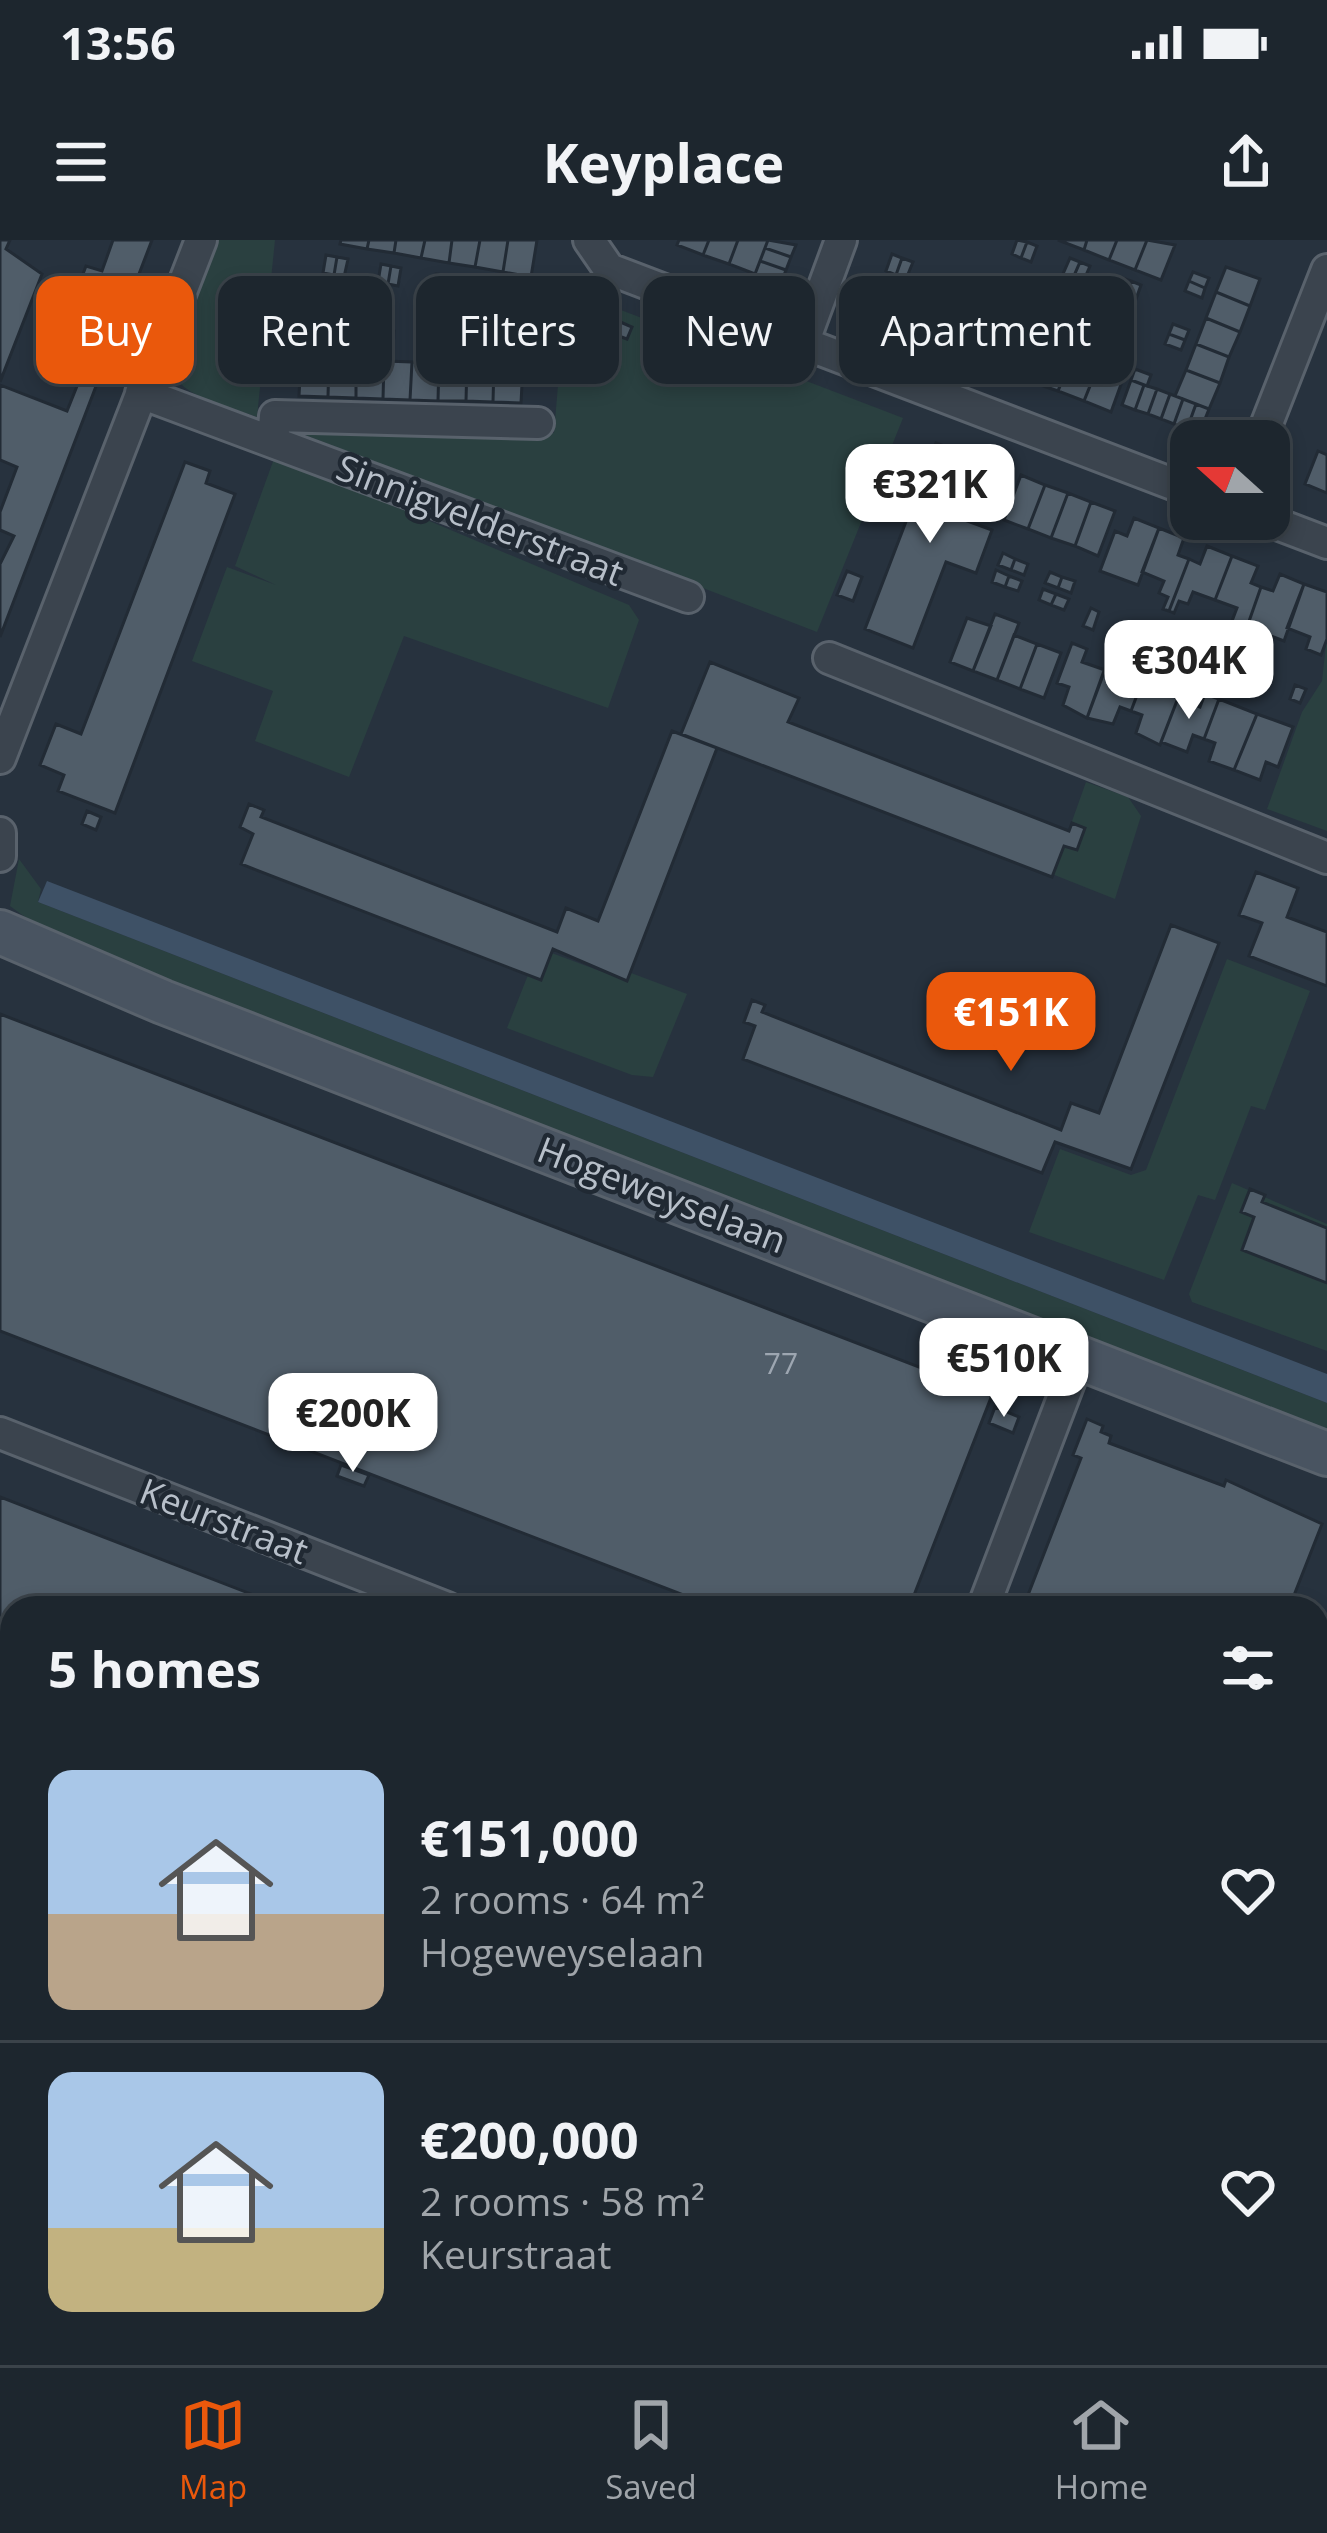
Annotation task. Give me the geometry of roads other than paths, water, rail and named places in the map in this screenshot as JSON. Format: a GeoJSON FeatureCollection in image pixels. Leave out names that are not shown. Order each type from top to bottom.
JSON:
{"type":"FeatureCollection","features":[{"type":"Feature","properties":{"kind":"main road","name":"Hogeweyselaan"},"geometry":{"type":"LineString","coordinates":[[0,932],[130,990],[1327,1454]]}},
{"type":"Feature","properties":{"kind":"street"},"geometry":{"type":"LineString","coordinates":[[0,758],[201,240]]}},
{"type":"Feature","properties":{"kind":"street"},"geometry":{"type":"LineString","coordinates":[[589,240],[609,269],[643,283]]}},
{"type":"Feature","properties":{"kind":"street"},"geometry":{"type":"LineString","coordinates":[[815,311],[841,240]]}},
{"type":"Feature","properties":{"kind":"street"},"geometry":{"type":"LineString","coordinates":[[1268,420],[1327,270]]}},
{"type":"Feature","properties":{"kind":"street"},"geometry":{"type":"LineString","coordinates":[[815,351],[1170,483]]}},
{"type":"Feature","properties":{"kind":"street","name":"Sinnigvelderstraat"},"geometry":{"type":"LineString","coordinates":[[141,393],[688,597]]}},
{"type":"Feature","properties":{"kind":"street","name":"Sinnigvelderstraat"},"geometry":{"type":"LineString","coordinates":[[273,442],[274,416],[538,423]]}},
{"type":"Feature","properties":{"kind":"street"},"geometry":{"type":"LineString","coordinates":[[1290,529],[1327,543]]}},
{"type":"Feature","properties":{"kind":"street"},"geometry":{"type":"LineString","coordinates":[[829,658],[1327,858]]}},
{"type":"Feature","properties":{"kind":"street"},"geometry":{"type":"LineString","coordinates":[[0,833],[0,856]]}},
{"type":"Feature","properties":{"kind":"street"},"geometry":{"type":"LineString","coordinates":[[988,1596],[1079,1356]]}},
{"type":"Feature","properties":{"kind":"street","name":"Keurstraat"},"geometry":{"type":"LineString","coordinates":[[0,1433],[416,1596]]}},
{"type":"Feature","properties":{"kind":"water"},"geometry":{"type":"Polygon","coordinates":[[[47,881],[1327,1374],[1327,1403],[38,902],[47,881]]]}}]}
